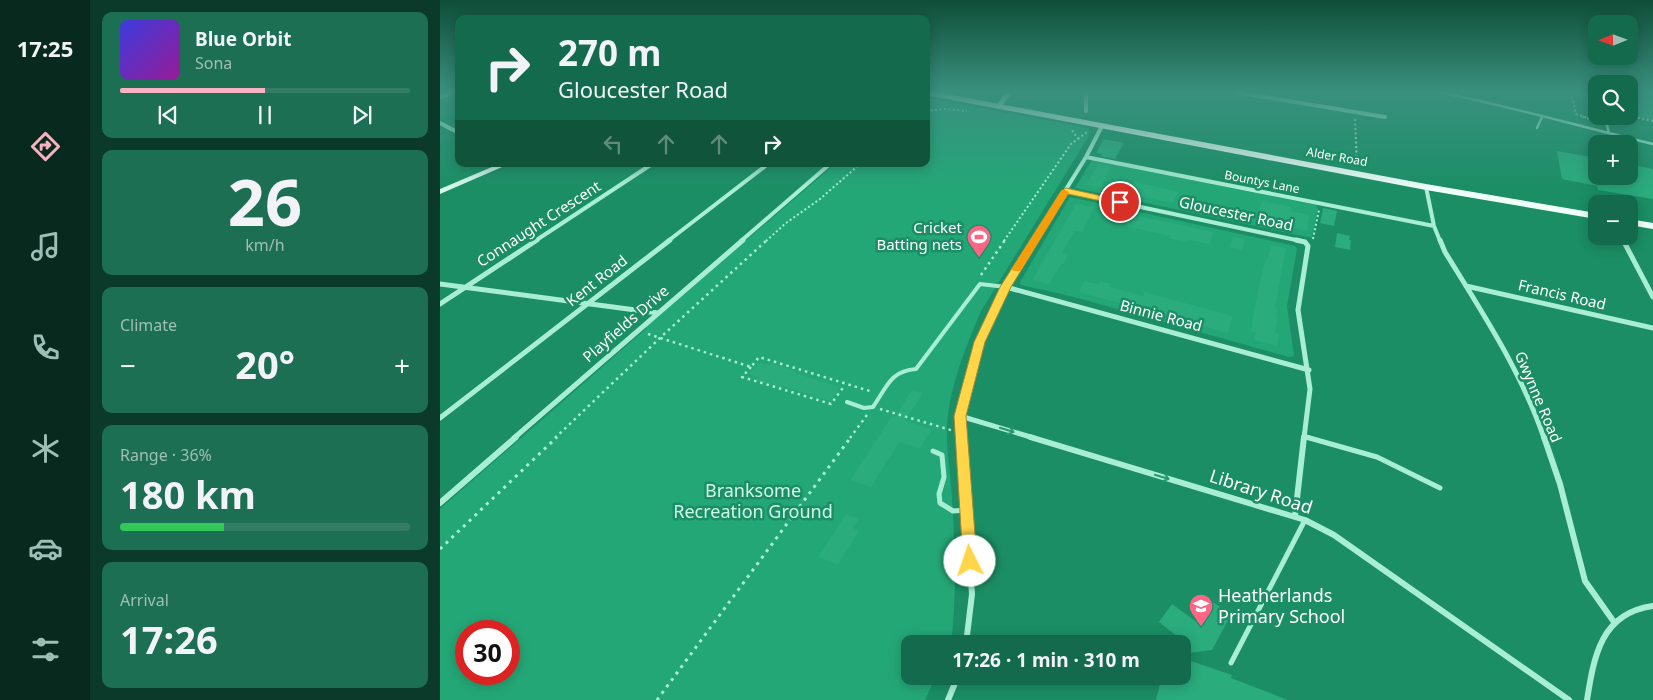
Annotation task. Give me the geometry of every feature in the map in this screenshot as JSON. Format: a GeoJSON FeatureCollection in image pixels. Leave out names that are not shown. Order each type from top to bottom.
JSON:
{"type":"FeatureCollection","features":[{"type":"Feature","properties":{"kind":"main road","name":"Alder Road"},"geometry":{"type":"LineString","coordinates":[[1095,125],[1426,187],[1588,215]]}},
{"type":"Feature","properties":{"kind":"main road"},"geometry":{"type":"LineString","coordinates":[[1638,224],[1653,226]]}},
{"type":"Feature","properties":{"kind":"street"},"geometry":{"type":"LineString","coordinates":[[441,125],[455,131]]}},
{"type":"Feature","properties":{"kind":"street"},"geometry":{"type":"LineString","coordinates":[[967,635],[972,594],[960,416],[980,342],[1006,287],[1066,191],[1102,126]]}},
{"type":"Feature","properties":{"kind":"street","name":"Bountys Lane"},"geometry":{"type":"LineString","coordinates":[[1086,157],[1434,226]]}},
{"type":"Feature","properties":{"kind":"street"},"geometry":{"type":"LineString","coordinates":[[440,192],[498,167]]}},
{"type":"Feature","properties":{"kind":"street","name":"Connaught Crescent"},"geometry":{"type":"LineString","coordinates":[[440,304],[463,287],[647,167]]}},
{"type":"Feature","properties":{"kind":"street","name":"Kent Road"},"geometry":{"type":"LineString","coordinates":[[440,418],[764,167]]}},
{"type":"Feature","properties":{"kind":"street","name":"Playfields Drive"},"geometry":{"type":"LineString","coordinates":[[440,503],[827,167]]}},
{"type":"Feature","properties":{"kind":"street","name":"Gwynne Road"},"geometry":{"type":"LineString","coordinates":[[1426,187],[1434,226],[1445,252],[1503,346],[1535,412],[1560,484],[1585,581],[1614,622]]}},
{"type":"Feature","properties":{"kind":"street","name":"Gloucester Road"},"geometry":{"type":"LineString","coordinates":[[1066,191],[1305,242],[1308,246],[1298,310],[1309,370],[1310,388],[1306,437],[1295,516]]}},
{"type":"Feature","properties":{"kind":"street"},"geometry":{"type":"LineString","coordinates":[[1626,245],[1653,297]]}},
{"type":"Feature","properties":{"kind":"street"},"geometry":{"type":"LineString","coordinates":[[440,284],[658,313]]}},
{"type":"Feature","properties":{"kind":"street","name":"Francis Road"},"geometry":{"type":"LineString","coordinates":[[1466,286],[1653,328]]}},
{"type":"Feature","properties":{"kind":"street","name":"Binnie Road"},"geometry":{"type":"LineString","coordinates":[[1006,287],[1309,370]]}},
{"type":"Feature","properties":{"kind":"street","name":"Library Road"},"geometry":{"type":"LineString","coordinates":[[960,416],[1305,520],[1334,535],[1569,700]]}},
{"type":"Feature","properties":{"kind":"street"},"geometry":{"type":"LineString","coordinates":[[1587,700],[1591,669],[1598,650],[1614,622],[1632,610],[1653,606]]}},
{"type":"Feature","properties":{"kind":"street"},"geometry":{"type":"LineString","coordinates":[[948,700],[954,685]]}},
{"type":"Feature","properties":{"kind":"lane"},"geometry":{"type":"LineString","coordinates":[[1574,125],[1653,144]]}},
{"type":"Feature","properties":{"kind":"lane"},"geometry":{"type":"LineString","coordinates":[[1607,125],[1609,133]]}},
{"type":"Feature","properties":{"kind":"lane"},"geometry":{"type":"LineString","coordinates":[[847,402],[864,408],[873,407],[896,374],[903,370],[916,369],[980,284],[1006,287]]}},
{"type":"Feature","properties":{"kind":"lane"},"geometry":{"type":"LineString","coordinates":[[1306,437],[1377,457],[1440,488]]}},
{"type":"Feature","properties":{"kind":"lane"},"geometry":{"type":"LineString","coordinates":[[933,452],[942,455],[944,477],[939,494],[940,503],[953,512],[967,510]]}},
{"type":"Feature","properties":{"kind":"lane"},"geometry":{"type":"LineString","coordinates":[[1231,663],[1305,520]]}},
{"type":"Feature","properties":{"kind":"path"},"geometry":{"type":"LineString","coordinates":[[1355,125],[1357,174]]}},
{"type":"Feature","properties":{"kind":"path"},"geometry":{"type":"LineString","coordinates":[[980,284],[978,281],[984,270],[1071,144],[1078,138],[1071,129]]}},
{"type":"Feature","properties":{"kind":"path"},"geometry":{"type":"LineString","coordinates":[[440,549],[660,338],[786,223],[820,199],[857,167]]}},
{"type":"Feature","properties":{"kind":"path"},"geometry":{"type":"LineString","coordinates":[[1305,242],[1313,238],[1320,204]]}},
{"type":"Feature","properties":{"kind":"path"},"geometry":{"type":"LineString","coordinates":[[636,331],[751,367]]}},
{"type":"Feature","properties":{"kind":"path"},"geometry":{"type":"LineString","coordinates":[[845,384],[831,404],[742,377],[759,358],[882,395]]}},
{"type":"Feature","properties":{"kind":"path"},"geometry":{"type":"LineString","coordinates":[[657,700],[873,407],[952,432],[962,430]]}},
{"type":"Feature","properties":{"kind":"green space","name":"Branksome Recreation Ground"},"geometry":{"type":"Polygon","coordinates":[[[930,125],[1071,125],[1089,128],[1089,136],[981,311],[964,353],[955,382],[948,412],[947,427],[955,553],[952,635],[901,635],[901,685],[932,685],[925,700],[440,700],[440,509],[647,328],[645,327],[832,167],[930,167],[930,125]]]}},
{"type":"Feature","properties":{"kind":"green space"},"geometry":{"type":"Polygon","coordinates":[[[1092,160],[1316,205],[1318,209],[1312,238],[1075,188],[1092,160]]]}},
{"type":"Feature","properties":{"kind":"green space"},"geometry":{"type":"Polygon","coordinates":[[[1070,197],[1295,246],[1297,249],[1287,306],[1294,356],[1289,357],[1074,297],[1021,285],[1020,282],[1070,197]]]}},
{"type":"Feature","properties":{"kind":"building"},"geometry":{"type":"Polygon","coordinates":[[[1104,139],[1124,143],[1115,159],[1096,153],[1104,139]]]}},
{"type":"Feature","properties":{"kind":"building"},"geometry":{"type":"Polygon","coordinates":[[[1557,151],[1588,157],[1588,184],[1562,179],[1557,151]]]}},
{"type":"Feature","properties":{"kind":"building"},"geometry":{"type":"Polygon","coordinates":[[[1099,163],[1111,166],[1101,188],[1086,185],[1099,163]]]}},
{"type":"Feature","properties":{"kind":"building"},"geometry":{"type":"Polygon","coordinates":[[[1638,166],[1653,169],[1653,199],[1638,195],[1598,190],[1597,186],[1592,185],[1638,185],[1638,166]]]}},
{"type":"Feature","properties":{"kind":"building"},"geometry":{"type":"Polygon","coordinates":[[[1133,182],[1179,192],[1173,203],[1127,194],[1133,182]]]}},
{"type":"Feature","properties":{"kind":"building"},"geometry":{"type":"Polygon","coordinates":[[[1262,201],[1292,207],[1291,211],[1310,215],[1307,231],[1256,220],[1262,201]]]}},
{"type":"Feature","properties":{"kind":"building"},"geometry":{"type":"Polygon","coordinates":[[[1076,204],[1094,207],[1082,232],[1075,231],[1062,253],[1068,254],[1064,264],[1061,264],[1049,284],[1032,280],[1076,204]]]}},
{"type":"Feature","properties":{"kind":"building"},"geometry":{"type":"Polygon","coordinates":[[[1323,208],[1337,211],[1334,226],[1320,223],[1323,208]]]}},
{"type":"Feature","properties":{"kind":"building"},"geometry":{"type":"Polygon","coordinates":[[[1131,215],[1213,232],[1210,244],[1188,240],[1187,242],[1169,238],[1170,236],[1125,226],[1131,215]]]}},
{"type":"Feature","properties":{"kind":"building"},"geometry":{"type":"Polygon","coordinates":[[[1337,233],[1350,236],[1350,250],[1335,247],[1337,233]]]}},
{"type":"Feature","properties":{"kind":"building"},"geometry":{"type":"Polygon","coordinates":[[[1233,237],[1245,239],[1242,250],[1230,247],[1233,237]]]}},
{"type":"Feature","properties":{"kind":"building"},"geometry":{"type":"Polygon","coordinates":[[[1271,245],[1286,248],[1275,308],[1278,309],[1275,333],[1279,334],[1277,346],[1254,340],[1256,333],[1251,331],[1263,268],[1266,258],[1268,259],[1271,245]]]}},
{"type":"Feature","properties":{"kind":"building"},"geometry":{"type":"Polygon","coordinates":[[[1084,281],[1099,284],[1100,281],[1111,284],[1109,287],[1143,296],[1144,292],[1233,316],[1228,333],[1079,292],[1084,281]]]}},
{"type":"Feature","properties":{"kind":"building"},"geometry":{"type":"Polygon","coordinates":[[[759,363],[769,365],[771,363],[795,373],[840,387],[830,401],[783,386],[781,389],[756,380],[758,377],[749,374],[759,363]]]}},
{"type":"Feature","properties":{"kind":"building"},"geometry":{"type":"Polygon","coordinates":[[[912,390],[923,393],[905,421],[932,429],[920,448],[899,442],[871,487],[850,480],[892,416],[895,417],[912,390]]]}},
{"type":"Feature","properties":{"kind":"building"},"geometry":{"type":"Polygon","coordinates":[[[846,514],[859,519],[853,528],[859,531],[838,565],[818,557],[846,514]]]}},
{"type":"Feature","properties":{"kind":"building"},"geometry":{"type":"Polygon","coordinates":[[[1213,602],[1231,615],[1212,650],[1191,653],[1191,635],[1176,635],[1159,622],[1172,604],[1198,623],[1213,602]]]}},
{"type":"Feature","properties":{"kind":"building"},"geometry":{"type":"Polygon","coordinates":[[[1191,661],[1232,675],[1231,678],[1288,700],[1156,700],[1160,685],[1191,685],[1191,661]]]}},
{"type":"Feature","properties":{"kind":"slow traffic"},"geometry":{"type":"LineString","coordinates":[[1017,269],[1065,192]]}},
{"type":"Feature","properties":{"kind":"place","name":"Cricket Batting nets"},"geometry":{"type":"Point","coordinates":[979,258]}},
{"type":"Feature","properties":{"kind":"place","name":"Heatherlands Primary School"},"geometry":{"type":"Point","coordinates":[1201,627]}},
{"type":"Feature","properties":{"kind":"route"},"geometry":{"type":"LineString","coordinates":[[970,561],[960,416],[980,342],[1006,287],[1066,191],[1120,202]]}}]}
